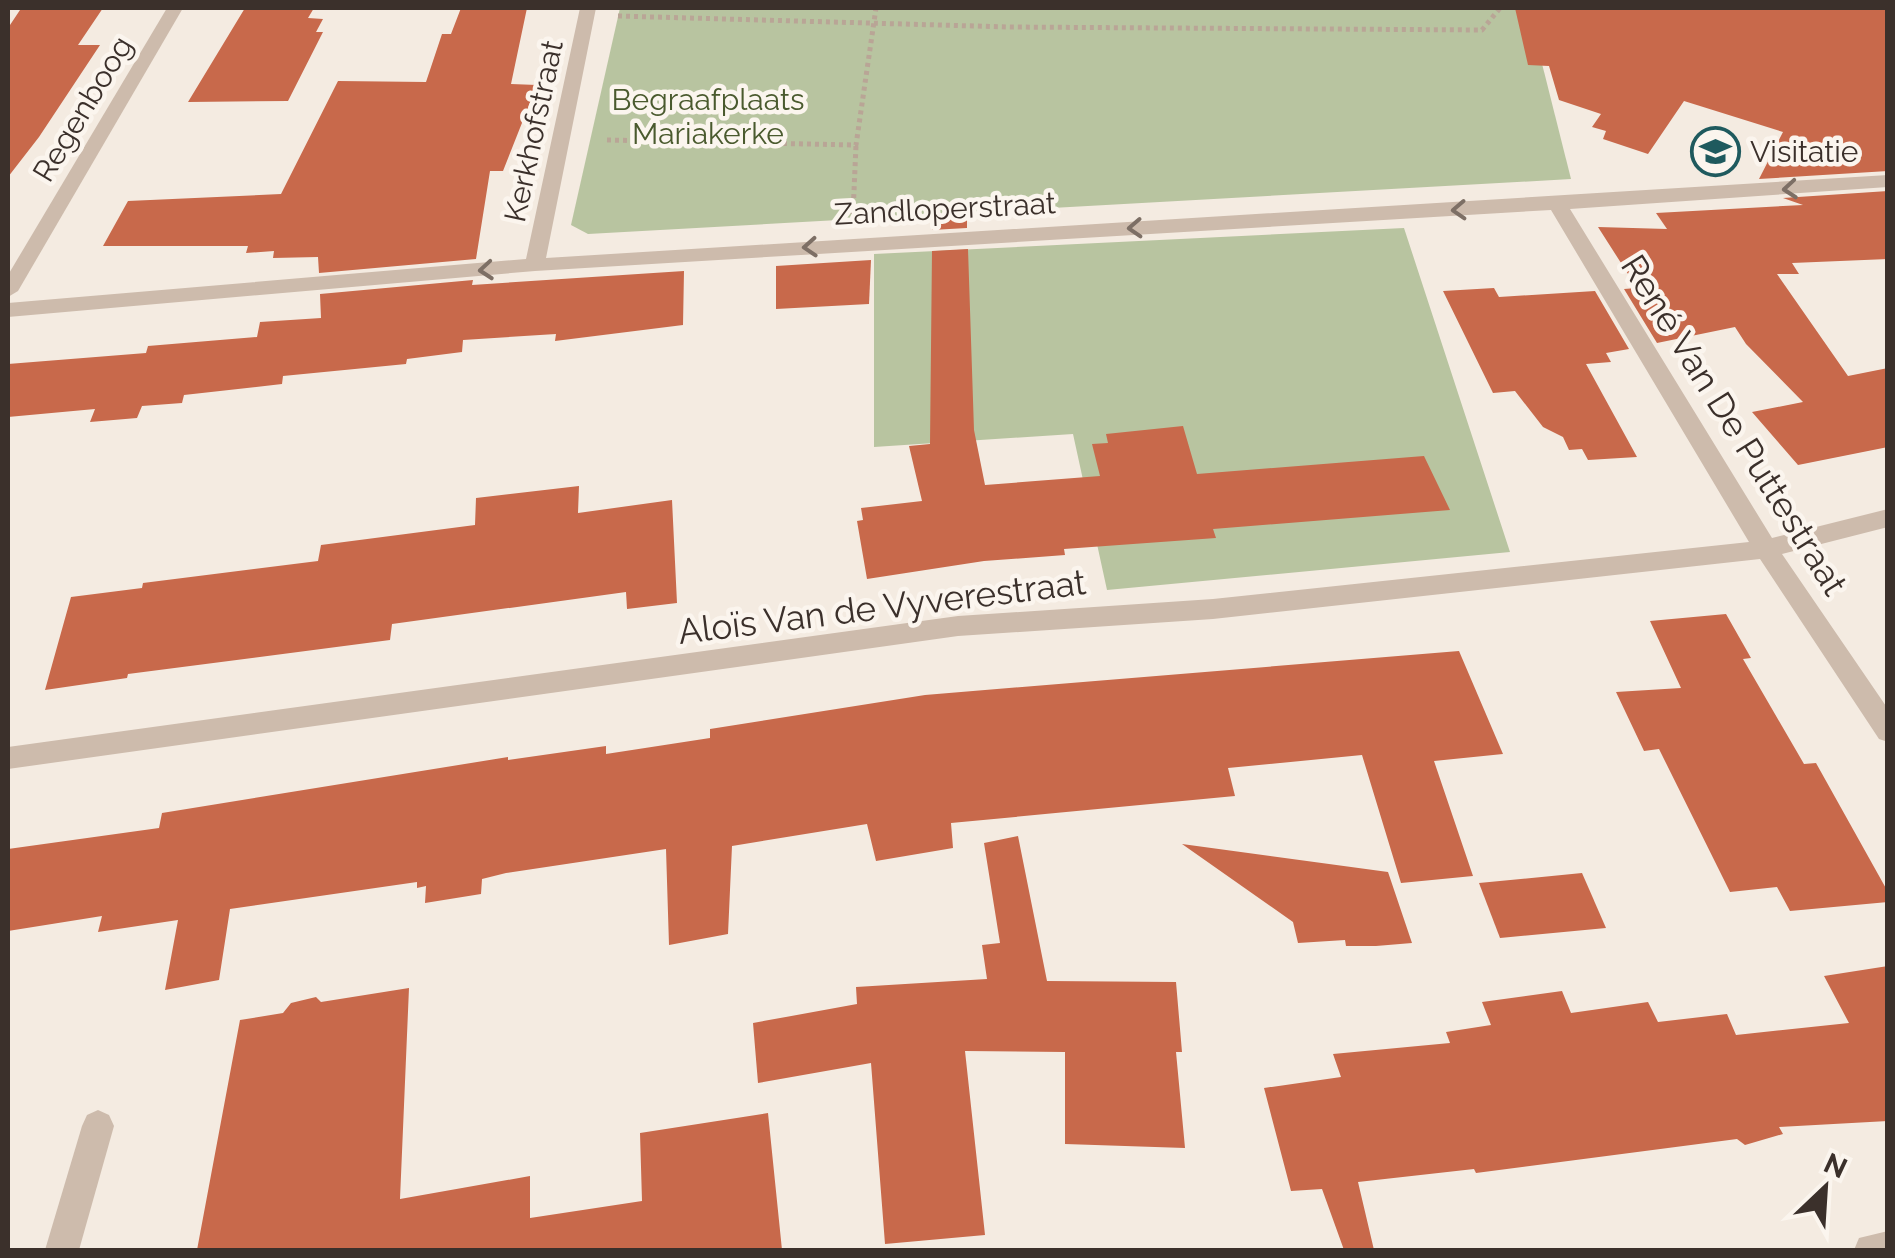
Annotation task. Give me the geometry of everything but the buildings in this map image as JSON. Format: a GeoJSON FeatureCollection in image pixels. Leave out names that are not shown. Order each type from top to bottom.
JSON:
{"type":"FeatureCollection","features":[{"type":"Feature","properties":{"kind":"street","name":"Regenboog"},"geometry":{"type":"LineString","coordinates":[[8,290],[175,8]]}},
{"type":"Feature","properties":{"kind":"street","name":"Kerkhofstraat"},"geometry":{"type":"LineString","coordinates":[[535,265],[587,11]]}},
{"type":"Feature","properties":{"kind":"street","name":"Zandloperstraat"},"geometry":{"type":"LineString","coordinates":[[8,310],[535,265],[1888,181]]}},
{"type":"Feature","properties":{"kind":"street","name":"René Van De Puttestraat"},"geometry":{"type":"LineString","coordinates":[[1556,204],[1766,549],[1888,731]]}},
{"type":"Feature","properties":{"kind":"street","name":"Aloïs Van de Vyverestraat"},"geometry":{"type":"LineString","coordinates":[[8,758],[958,626],[1213,609],[1766,549],[1888,518]]}},
{"type":"Feature","properties":{"kind":"street"},"geometry":{"type":"LineString","coordinates":[[62,1250],[98,1126]]}},
{"type":"Feature","properties":{"kind":"street"},"geometry":{"type":"LineString","coordinates":[[1871,1250],[1888,1248]]}},
{"type":"Feature","properties":{"kind":"path"},"geometry":{"type":"LineString","coordinates":[[854,244],[856,145],[876,8]]}},
{"type":"Feature","properties":{"kind":"path"},"geometry":{"type":"LineString","coordinates":[[587,11],[874,23],[1482,30],[1500,8]]}},
{"type":"Feature","properties":{"kind":"path"},"geometry":{"type":"LineString","coordinates":[[607,140],[856,145]]}},
{"type":"Feature","properties":{"kind":"green space","name":"Begraafplaats Mariakerke"},"geometry":{"type":"Polygon","coordinates":[[[620,8],[1528,8],[1571,179],[588,234],[571,225],[620,8]]]}},
{"type":"Feature","properties":{"kind":"green space"},"geometry":{"type":"Polygon","coordinates":[[[1404,228],[1510,552],[1107,590],[1073,434],[874,447],[874,254],[1404,228]]]}},
{"type":"Feature","properties":{"kind":"place","name":"Visitatie"},"geometry":{"type":"Point","coordinates":[1715,152]}}]}
